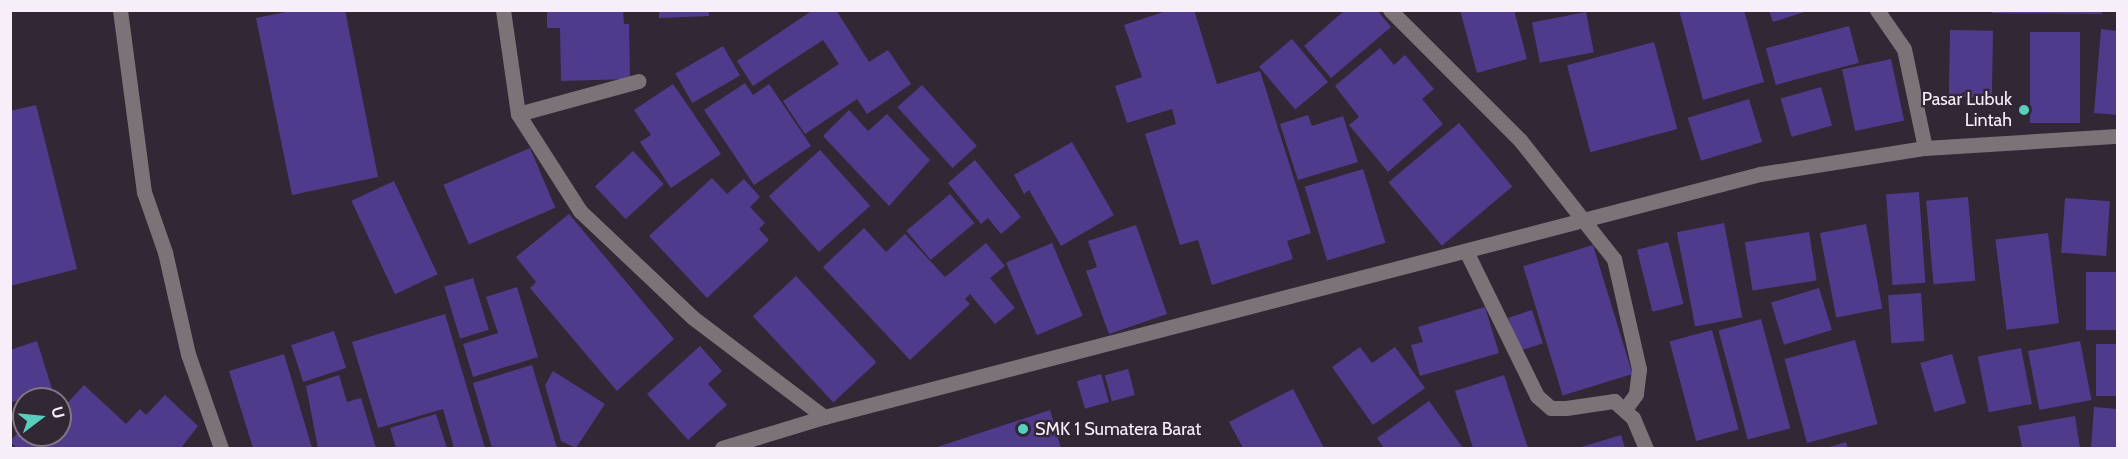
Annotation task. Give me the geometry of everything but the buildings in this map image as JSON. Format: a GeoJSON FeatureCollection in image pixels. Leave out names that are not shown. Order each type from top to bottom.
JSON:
{"type":"FeatureCollection","features":[{"type":"Feature","properties":{"kind":"street"},"geometry":{"type":"LineString","coordinates":[[120,10],[144,192],[165,252],[188,354],[221,448]]}},
{"type":"Feature","properties":{"kind":"street"},"geometry":{"type":"LineString","coordinates":[[503,10],[518,114],[580,211],[692,317],[824,417]]}},
{"type":"Feature","properties":{"kind":"street"},"geometry":{"type":"LineString","coordinates":[[1390,10],[1520,140],[1614,259],[1636,358],[1636,394],[1626,408]]}},
{"type":"Feature","properties":{"kind":"street"},"geometry":{"type":"LineString","coordinates":[[1877,10],[1904,49],[1925,148]]}},
{"type":"Feature","properties":{"kind":"street"},"geometry":{"type":"LineString","coordinates":[[518,114],[639,81]]}},
{"type":"Feature","properties":{"kind":"street"},"geometry":{"type":"LineString","coordinates":[[722,448],[824,417],[1760,174],[1925,148],[2118,136]]}},
{"type":"Feature","properties":{"kind":"street"},"geometry":{"type":"LineString","coordinates":[[1466,251],[1544,403],[1566,408],[1614,401],[1626,408],[1646,448]]}},
{"type":"Feature","properties":{"kind":"place","name":"Pasar Lubuk Lintah"},"geometry":{"type":"Point","coordinates":[2024,110]}},
{"type":"Feature","properties":{"kind":"place","name":"SMK 1 Sumatera Barat"},"geometry":{"type":"Point","coordinates":[1023,429]}}]}
